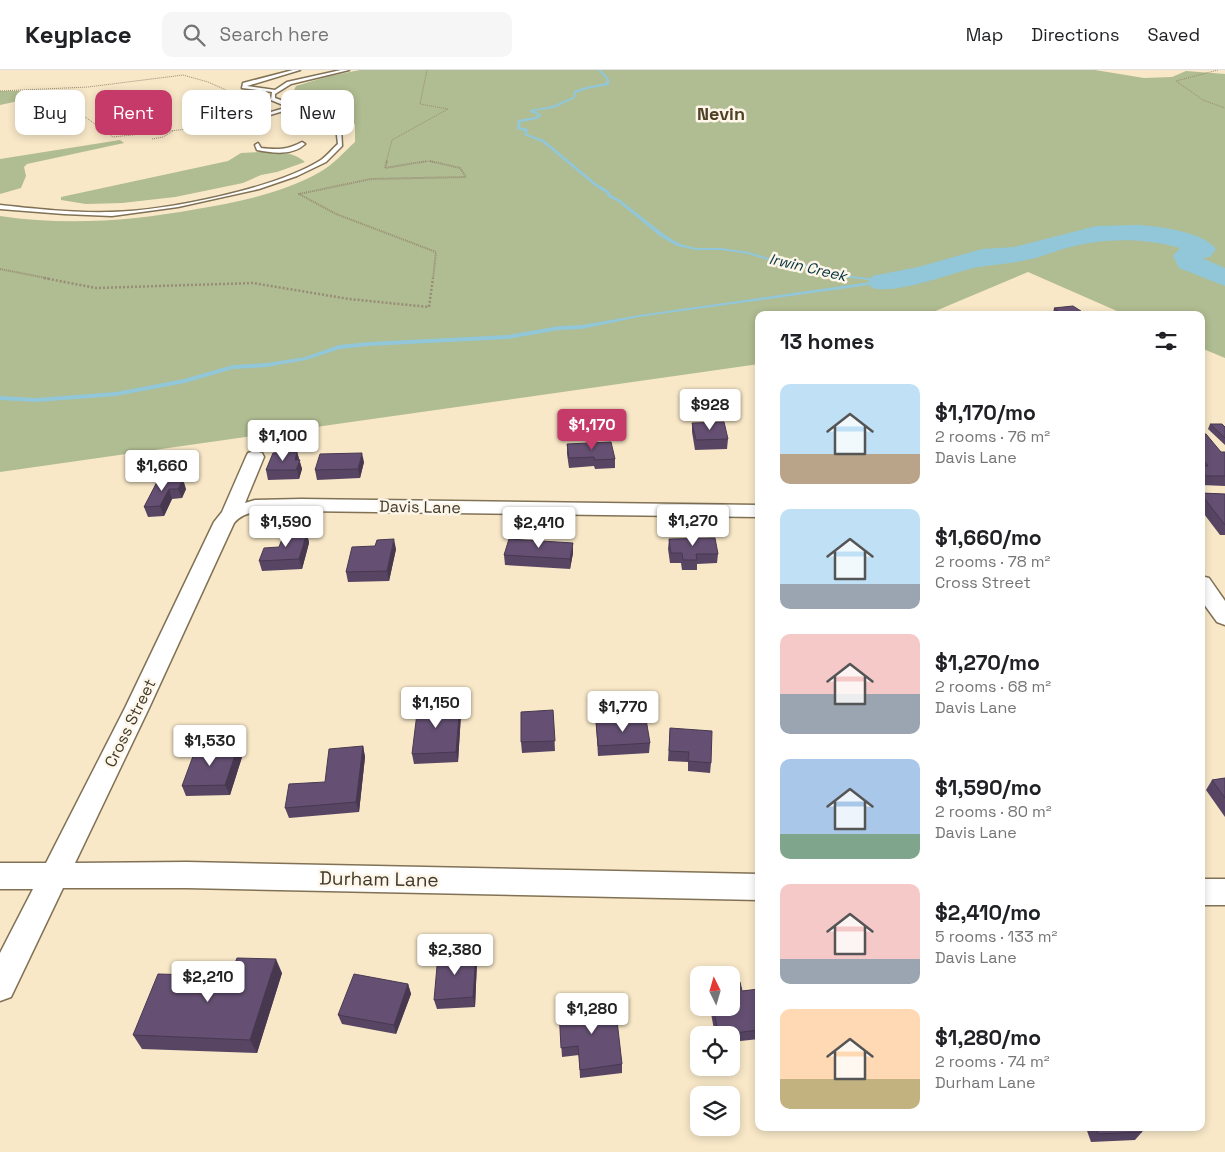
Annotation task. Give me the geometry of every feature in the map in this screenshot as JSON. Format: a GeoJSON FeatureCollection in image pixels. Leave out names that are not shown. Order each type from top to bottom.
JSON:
{"type":"FeatureCollection","features":[{"type":"Feature","properties":{"kind":"street","name":"Cross Street"},"geometry":{"type":"LineString","coordinates":[[0,986],[137,708],[224,522],[232,512],[255,457]]}},
{"type":"Feature","properties":{"kind":"street","name":"Davis Lane"},"geometry":{"type":"LineString","coordinates":[[232,512],[256,506],[301,505],[755,511]]}},
{"type":"Feature","properties":{"kind":"street"},"geometry":{"type":"LineString","coordinates":[[1205,589],[1225,617]]}},
{"type":"Feature","properties":{"kind":"street","name":"Durham Lane"},"geometry":{"type":"LineString","coordinates":[[0,876],[187,875],[755,887]]}},
{"type":"Feature","properties":{"kind":"street"},"geometry":{"type":"LineString","coordinates":[[1205,892],[1225,892]]}},
{"type":"Feature","properties":{"kind":"lane"},"geometry":{"type":"LineString","coordinates":[[276,91],[244,87],[245,84],[252,81],[298,70]]}},
{"type":"Feature","properties":{"kind":"lane"},"geometry":{"type":"LineString","coordinates":[[281,102],[272,98],[273,93],[289,82],[347,70]]}},
{"type":"Feature","properties":{"kind":"lane"},"geometry":{"type":"LineString","coordinates":[[0,207],[82,214],[129,213],[213,200],[282,179],[323,162],[340,148],[341,135]]}},
{"type":"Feature","properties":{"kind":"lane"},"geometry":{"type":"LineString","coordinates":[[258,145],[259,149],[285,150],[296,149],[302,144]]}},
{"type":"Feature","properties":{"kind":"path"},"geometry":{"type":"LineString","coordinates":[[0,269],[96,288],[253,283],[349,299],[429,307],[436,252],[336,214],[299,194],[371,179],[466,177],[460,168],[429,161],[385,168],[392,140],[448,109],[420,104],[427,70]]}},
{"type":"Feature","properties":{"kind":"path"},"geometry":{"type":"LineString","coordinates":[[1218,70],[1176,81],[1203,100],[1225,108]]}},
{"type":"Feature","properties":{"kind":"path"},"geometry":{"type":"LineString","coordinates":[[41,90],[88,88],[184,75],[226,90]]}},
{"type":"Feature","properties":{"kind":"path"},"geometry":{"type":"LineString","coordinates":[[0,91],[15,91]]}},
{"type":"Feature","properties":{"kind":"path"},"geometry":{"type":"LineString","coordinates":[[85,116],[113,137],[182,130]]}},
{"type":"Feature","properties":{"kind":"path"},"geometry":{"type":"LineString","coordinates":[[152,139],[163,137],[174,131]]}},
{"type":"Feature","properties":{"kind":"green space"},"geometry":{"type":"Polygon","coordinates":[[[360,70],[1095,70],[1144,78],[1172,77],[1186,71],[1225,74],[1225,358],[1205,350],[1205,311],[1117,311],[1028,272],[935,311],[755,311],[755,365],[0,472],[0,216],[49,221],[99,221],[148,217],[229,203],[291,186],[325,169],[355,142],[354,90],[294,90],[296,86],[329,76],[360,70]]]}},
{"type":"Feature","properties":{"kind":"green space"},"geometry":{"type":"Polygon","coordinates":[[[0,91],[15,91],[15,102],[0,105],[0,91]]]}},
{"type":"Feature","properties":{"kind":"green space"},"geometry":{"type":"Polygon","coordinates":[[[120,140],[124,143],[27,164],[24,167],[26,176],[21,188],[0,194],[0,159],[120,140]]]}},
{"type":"Feature","properties":{"kind":"green space"},"geometry":{"type":"Polygon","coordinates":[[[241,153],[290,154],[305,162],[277,172],[261,175],[243,183],[175,197],[122,203],[86,204],[61,200],[61,197],[228,161],[241,153]]]}},
{"type":"Feature","properties":{"kind":"building"},"geometry":{"type":"Polygon","coordinates":[[[1073,306],[1081,311],[1058,311],[1054,308],[1073,306]]]}},
{"type":"Feature","properties":{"kind":"building"},"geometry":{"type":"Polygon","coordinates":[[[724,422],[728,439],[696,440],[692,423],[724,422]]]}},
{"type":"Feature","properties":{"kind":"building"},"geometry":{"type":"Polygon","coordinates":[[[1210,424],[1222,424],[1225,427],[1225,438],[1210,424]]]}},
{"type":"Feature","properties":{"kind":"building"},"geometry":{"type":"Polygon","coordinates":[[[1205,434],[1221,452],[1225,452],[1225,476],[1206,476],[1205,466],[1208,466],[1205,462],[1205,434]]]}},
{"type":"Feature","properties":{"kind":"building"},"geometry":{"type":"Polygon","coordinates":[[[611,442],[615,459],[595,460],[594,457],[569,458],[567,444],[611,442]]]}},
{"type":"Feature","properties":{"kind":"building"},"geometry":{"type":"Polygon","coordinates":[[[297,452],[295,460],[300,460],[296,470],[266,470],[273,453],[297,452]]]}},
{"type":"Feature","properties":{"kind":"building"},"geometry":{"type":"Polygon","coordinates":[[[362,453],[358,469],[315,470],[320,454],[362,453]]]}},
{"type":"Feature","properties":{"kind":"building"},"geometry":{"type":"Polygon","coordinates":[[[183,479],[178,489],[169,489],[160,506],[144,507],[158,480],[183,479]]]}},
{"type":"Feature","properties":{"kind":"building"},"geometry":{"type":"Polygon","coordinates":[[[1205,493],[1225,494],[1225,525],[1205,499],[1205,493]]]}},
{"type":"Feature","properties":{"kind":"building"},"geometry":{"type":"Polygon","coordinates":[[[307,533],[299,559],[259,561],[264,548],[279,547],[284,534],[307,533]]]}},
{"type":"Feature","properties":{"kind":"building"},"geometry":{"type":"Polygon","coordinates":[[[715,538],[718,554],[696,554],[697,560],[683,560],[682,553],[671,553],[669,539],[715,538]]]}},
{"type":"Feature","properties":{"kind":"building"},"geometry":{"type":"Polygon","coordinates":[[[394,539],[387,571],[346,572],[352,547],[375,546],[377,540],[394,539]]]}},
{"type":"Feature","properties":{"kind":"building"},"geometry":{"type":"Polygon","coordinates":[[[509,539],[573,543],[570,559],[504,555],[509,539]]]}},
{"type":"Feature","properties":{"kind":"building"},"geometry":{"type":"Polygon","coordinates":[[[460,704],[456,752],[412,754],[418,705],[460,704]]]}},
{"type":"Feature","properties":{"kind":"building"},"geometry":{"type":"Polygon","coordinates":[[[553,710],[555,741],[521,742],[521,712],[553,710]]]}},
{"type":"Feature","properties":{"kind":"building"},"geometry":{"type":"Polygon","coordinates":[[[646,719],[650,743],[598,746],[596,722],[646,719]]]}},
{"type":"Feature","properties":{"kind":"building"},"geometry":{"type":"Polygon","coordinates":[[[670,728],[712,731],[711,763],[688,761],[689,752],[669,751],[670,728]]]}},
{"type":"Feature","properties":{"kind":"building"},"geometry":{"type":"Polygon","coordinates":[[[363,746],[356,802],[285,808],[289,784],[325,782],[329,749],[363,746]]]}},
{"type":"Feature","properties":{"kind":"building"},"geometry":{"type":"Polygon","coordinates":[[[238,747],[225,785],[182,786],[196,748],[238,747]]]}},
{"type":"Feature","properties":{"kind":"building"},"geometry":{"type":"Polygon","coordinates":[[[1225,778],[1225,798],[1212,780],[1225,778]]]}},
{"type":"Feature","properties":{"kind":"building"},"geometry":{"type":"Polygon","coordinates":[[[476,953],[473,997],[434,1000],[438,955],[476,953]]]}},
{"type":"Feature","properties":{"kind":"building"},"geometry":{"type":"Polygon","coordinates":[[[237,958],[276,959],[250,1040],[133,1035],[158,974],[230,976],[237,958]]]}},
{"type":"Feature","properties":{"kind":"building"},"geometry":{"type":"Polygon","coordinates":[[[354,974],[408,984],[394,1025],[338,1015],[354,974]]]}},
{"type":"Feature","properties":{"kind":"building"},"geometry":{"type":"Polygon","coordinates":[[[740,982],[742,991],[755,989],[755,1030],[740,1032],[740,1026],[717,1026],[715,1016],[740,1016],[740,982]]]}},
{"type":"Feature","properties":{"kind":"building"},"geometry":{"type":"Polygon","coordinates":[[[615,1003],[622,1064],[580,1070],[578,1046],[561,1048],[559,1009],[615,1003]]]}},
{"type":"Feature","properties":{"kind":"building"},"geometry":{"type":"Polygon","coordinates":[[[1097,1131],[1142,1132],[1098,1134],[1097,1131]]]}},
{"type":"Feature","properties":{"kind":"waterway","name":"Irwin Creek"},"geometry":{"type":"LineString","coordinates":[[599,70],[608,80],[608,84],[586,88],[575,92],[574,97],[553,107],[531,111],[540,115],[536,118],[519,121],[518,128],[527,130],[525,134],[543,141],[596,185],[608,192],[609,196],[618,200],[663,236],[679,245],[696,249],[721,249],[749,253],[778,262],[823,268],[850,277],[877,280]]}},
{"type":"Feature","properties":{"kind":"waterway","name":"Irwin Creek"},"geometry":{"type":"LineString","coordinates":[[882,282],[921,274],[982,257],[1014,255],[1033,251],[1055,243],[1096,234],[1138,232],[1159,234],[1199,246],[1203,249],[1201,251],[1190,253],[1186,256],[1188,262],[1225,278]]}},
{"type":"Feature","properties":{"kind":"waterway"},"geometry":{"type":"LineString","coordinates":[[0,398],[37,400],[116,394],[185,381],[233,367],[267,365],[306,358],[339,347],[508,337],[559,328],[582,327],[639,316],[882,282]]}},
{"type":"Feature","properties":{"kind":"district","name":"Nevin"},"geometry":{"type":"Point","coordinates":[721,113]}}]}
